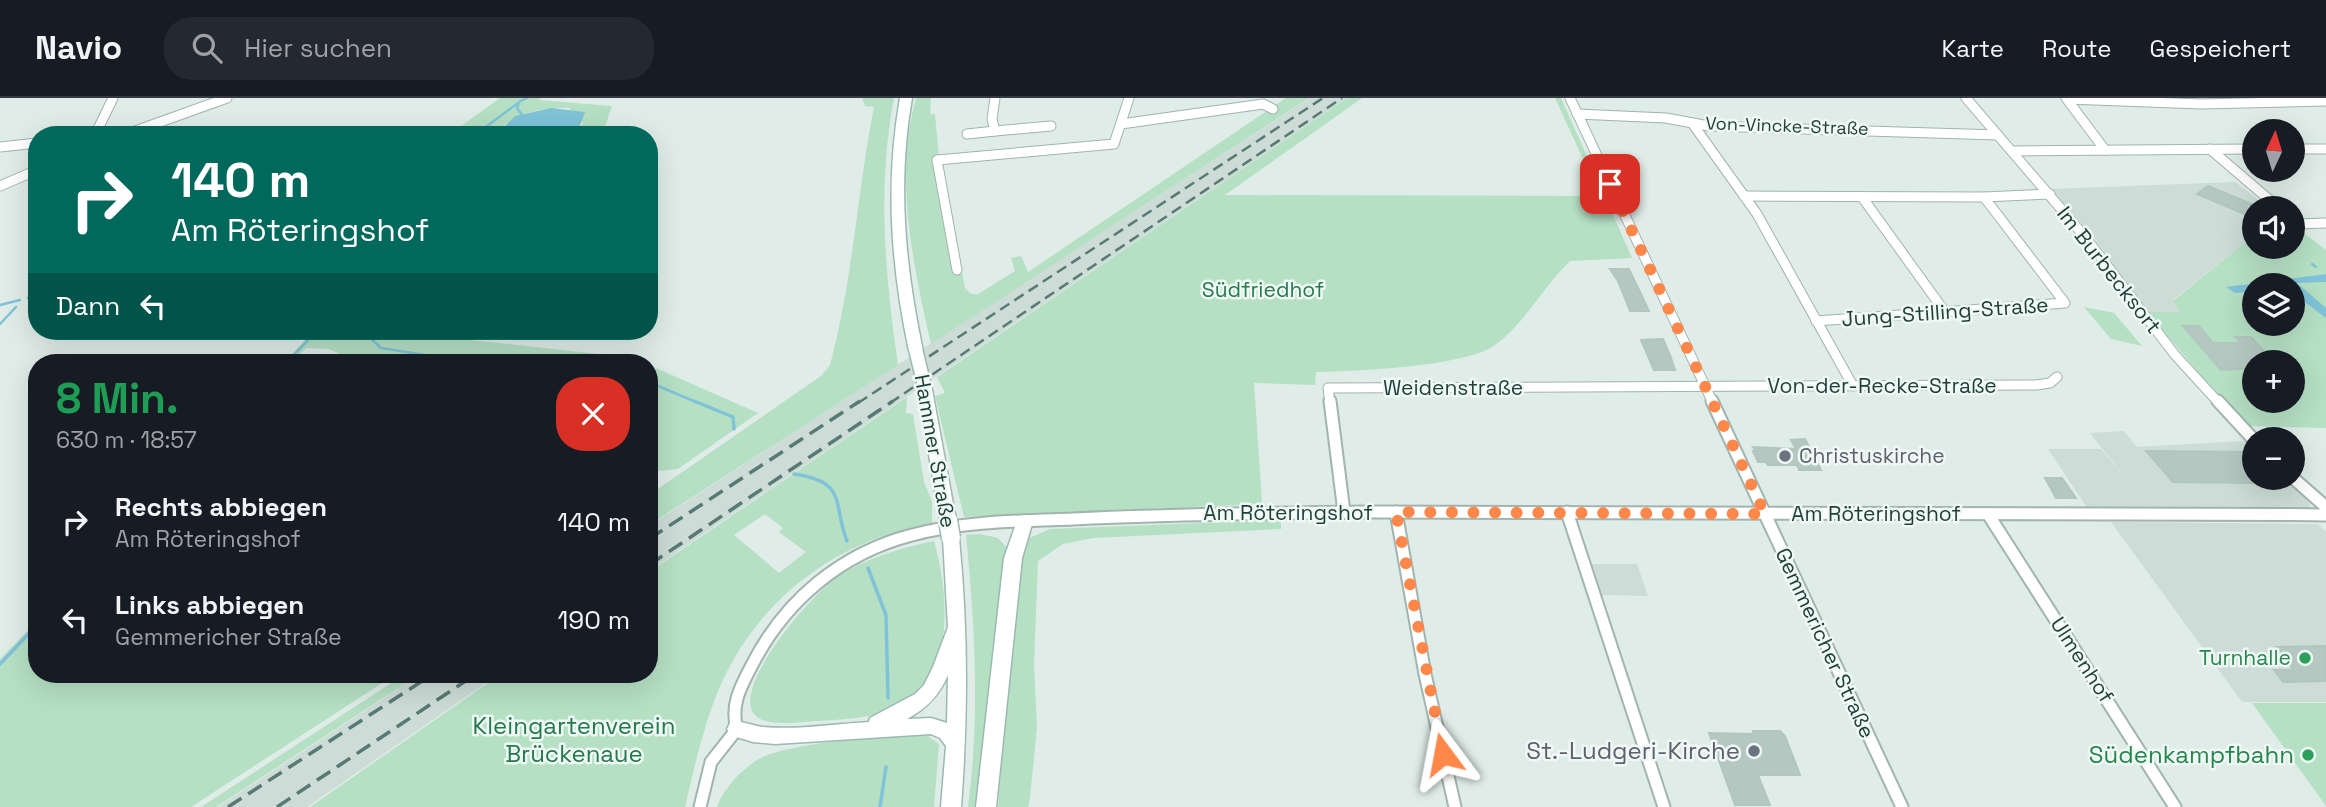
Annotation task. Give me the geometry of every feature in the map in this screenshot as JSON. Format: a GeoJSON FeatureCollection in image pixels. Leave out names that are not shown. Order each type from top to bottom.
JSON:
{"type":"FeatureCollection","features":[{"type":"Feature","properties":{"kind":"main road","name":"Hammer Straße"},"geometry":{"type":"LineString","coordinates":[[906,98],[899,133],[894,215],[951,538],[958,620],[956,746],[951,807]]}},
{"type":"Feature","properties":{"kind":"main road"},"geometry":{"type":"LineString","coordinates":[[986,807],[1011,569],[1025,521]]}},
{"type":"Feature","properties":{"kind":"main road"},"geometry":{"type":"LineString","coordinates":[[867,729],[914,709],[931,692],[941,673],[958,620]]}},
{"type":"Feature","properties":{"kind":"main road"},"geometry":{"type":"LineString","coordinates":[[737,729],[775,736],[931,726],[947,732],[956,746]]}},
{"type":"Feature","properties":{"kind":"street"},"geometry":{"type":"LineString","coordinates":[[99,126],[113,98]]}},
{"type":"Feature","properties":{"kind":"street"},"geometry":{"type":"LineString","coordinates":[[149,126],[227,98]]}},
{"type":"Feature","properties":{"kind":"street"},"geometry":{"type":"LineString","coordinates":[[995,98],[992,119],[995,131]]}},
{"type":"Feature","properties":{"kind":"street"},"geometry":{"type":"LineString","coordinates":[[957,271],[937,160],[1114,144],[1129,98]]}},
{"type":"Feature","properties":{"kind":"street","name":"Gemmericher Straße"},"geometry":{"type":"LineString","coordinates":[[1570,98],[1902,807]]}},
{"type":"Feature","properties":{"kind":"street","name":"Im Burbecksort"},"geometry":{"type":"LineString","coordinates":[[1966,98],[2086,238],[2147,321],[2242,427]]}},
{"type":"Feature","properties":{"kind":"street"},"geometry":{"type":"LineString","coordinates":[[2066,99],[2201,104],[2326,101]]}},
{"type":"Feature","properties":{"kind":"street"},"geometry":{"type":"LineString","coordinates":[[2066,99],[2105,150]]}},
{"type":"Feature","properties":{"kind":"street"},"geometry":{"type":"LineString","coordinates":[[1121,124],[1263,104],[1273,109]]}},
{"type":"Feature","properties":{"kind":"street","name":"Von-Vincke-Straße"},"geometry":{"type":"LineString","coordinates":[[1577,114],[1666,118],[1692,123],[1998,135]]}},
{"type":"Feature","properties":{"kind":"street"},"geometry":{"type":"LineString","coordinates":[[1692,123],[1744,196],[1853,386]]}},
{"type":"Feature","properties":{"kind":"street"},"geometry":{"type":"LineString","coordinates":[[967,134],[1051,126]]}},
{"type":"Feature","properties":{"kind":"street"},"geometry":{"type":"LineString","coordinates":[[0,147],[28,144]]}},
{"type":"Feature","properties":{"kind":"street"},"geometry":{"type":"LineString","coordinates":[[2210,149],[2265,196]]}},
{"type":"Feature","properties":{"kind":"street"},"geometry":{"type":"LineString","coordinates":[[2012,151],[2242,149]]}},
{"type":"Feature","properties":{"kind":"street"},"geometry":{"type":"LineString","coordinates":[[2305,149],[2326,149]]}},
{"type":"Feature","properties":{"kind":"street"},"geometry":{"type":"LineString","coordinates":[[0,186],[28,174]]}},
{"type":"Feature","properties":{"kind":"street"},"geometry":{"type":"LineString","coordinates":[[1744,196],[1984,197],[2049,194]]}},
{"type":"Feature","properties":{"kind":"street"},"geometry":{"type":"LineString","coordinates":[[1862,197],[1945,312]]}},
{"type":"Feature","properties":{"kind":"street","name":"Jung-Stilling-Straße"},"geometry":{"type":"LineString","coordinates":[[1816,321],[2065,303],[1984,197]]}},
{"type":"Feature","properties":{"kind":"street"},"geometry":{"type":"LineString","coordinates":[[2305,224],[2326,223]]}},
{"type":"Feature","properties":{"kind":"street","name":"Von-der-Recke-Straße"},"geometry":{"type":"LineString","coordinates":[[1704,388],[2036,385],[2050,383],[2057,377]]}},
{"type":"Feature","properties":{"kind":"street","name":"Weidenstraße"},"geometry":{"type":"LineString","coordinates":[[1344,512],[1328,388],[1704,388]]}},
{"type":"Feature","properties":{"kind":"street"},"geometry":{"type":"LineString","coordinates":[[2305,488],[2326,507]]}},
{"type":"Feature","properties":{"kind":"street","name":"Am Röteringshof"},"geometry":{"type":"LineString","coordinates":[[737,729],[733,712],[752,663],[766,637],[796,599],[816,581],[838,565],[875,546],[911,535],[965,526],[1179,514],[1344,512],[2326,515]]}},
{"type":"Feature","properties":{"kind":"street"},"geometry":{"type":"LineString","coordinates":[[1396,512],[1425,674],[1455,807]]}},
{"type":"Feature","properties":{"kind":"street"},"geometry":{"type":"LineString","coordinates":[[1567,512],[1664,807]]}},
{"type":"Feature","properties":{"kind":"street","name":"Ulmenhof"},"geometry":{"type":"LineString","coordinates":[[1988,514],[2175,807]]}},
{"type":"Feature","properties":{"kind":"street"},"geometry":{"type":"LineString","coordinates":[[699,807],[711,762],[737,729]]}},
{"type":"Feature","properties":{"kind":"shaded area"},"geometry":{"type":"Polygon","coordinates":[[[1310,98],[1347,98],[658,565],[658,520],[1310,98]]]}},
{"type":"Feature","properties":{"kind":"shaded area"},"geometry":{"type":"Polygon","coordinates":[[[2235,182],[2253,196],[2242,196],[2242,245],[2173,300],[2182,312],[2147,312],[2092,235],[2050,189],[2235,182]]]}},
{"type":"Feature","properties":{"kind":"shaded area"},"geometry":{"type":"Polygon","coordinates":[[[2124,431],[2137,447],[2242,441],[2242,490],[2296,490],[2309,502],[2311,510],[2088,509],[2048,449],[2101,449],[2127,480],[2090,433],[2124,431]]]}},
{"type":"Feature","properties":{"kind":"shaded area"},"geometry":{"type":"Polygon","coordinates":[[[2111,522],[2318,524],[2326,532],[2326,702],[2242,702],[2111,522]]]}},
{"type":"Feature","properties":{"kind":"shaded area"},"geometry":{"type":"Polygon","coordinates":[[[1592,564],[1637,564],[1648,596],[1602,595],[1592,564]]]}},
{"type":"Feature","properties":{"kind":"shaded area"},"geometry":{"type":"Polygon","coordinates":[[[407,683],[486,683],[307,807],[218,807],[407,683]]]}},
{"type":"Feature","properties":{"kind":"green space"},"geometry":{"type":"Polygon","coordinates":[[[500,98],[541,98],[539,100],[612,106],[605,126],[581,126],[583,123],[569,108],[529,112],[504,126],[461,126],[500,98]]]}},
{"type":"Feature","properties":{"kind":"green space"},"geometry":{"type":"Polygon","coordinates":[[[862,98],[894,98],[884,198],[887,265],[898,365],[658,519],[658,489],[821,376],[830,365],[850,269],[874,107],[865,106],[862,98]]]}},
{"type":"Feature","properties":{"kind":"green space"},"geometry":{"type":"Polygon","coordinates":[[[916,98],[931,98],[930,114],[935,114],[939,158],[965,288],[971,294],[978,294],[1015,271],[1011,258],[1021,256],[1028,272],[1286,98],[1309,98],[931,344],[918,284],[906,191],[910,129],[916,98]]]}},
{"type":"Feature","properties":{"kind":"green space","name":"Südfriedhof"},"geometry":{"type":"Polygon","coordinates":[[[1347,98],[1362,98],[1225,195],[1600,196],[1555,98],[1561,98],[1632,258],[1570,261],[1516,326],[1495,345],[1480,352],[1435,363],[1316,372],[1315,385],[1254,383],[1262,504],[964,517],[935,396],[945,393],[937,377],[1347,98]]]}},
{"type":"Feature","properties":{"kind":"green space"},"geometry":{"type":"Polygon","coordinates":[[[2305,234],[2326,250],[2326,428],[2250,426],[2206,381],[2147,312],[2181,312],[2173,301],[2242,245],[2242,259],[2305,259],[2305,234]]]}},
{"type":"Feature","properties":{"kind":"green space"},"geometry":{"type":"Polygon","coordinates":[[[2084,307],[2114,313],[2142,346],[2111,339],[2084,307]]]}},
{"type":"Feature","properties":{"kind":"green space"},"geometry":{"type":"Polygon","coordinates":[[[305,340],[471,340],[599,354],[340,354],[329,349],[306,348],[300,354],[292,354],[305,340]]]}},
{"type":"Feature","properties":{"kind":"green space"},"geometry":{"type":"Polygon","coordinates":[[[658,369],[758,413],[678,469],[658,471],[658,369]]]}},
{"type":"Feature","properties":{"kind":"green space","name":"Kleingartenverein Brückenaue"},"geometry":{"type":"Polygon","coordinates":[[[907,397],[906,413],[913,414],[924,482],[932,502],[932,524],[895,532],[860,545],[828,562],[798,584],[771,609],[748,637],[728,669],[701,742],[685,807],[310,807],[488,683],[658,683],[658,566],[907,397]],[[765,514],[734,535],[779,573],[806,552],[779,532],[783,528],[765,514]]]}},
{"type":"Feature","properties":{"kind":"green space"},"geometry":{"type":"Polygon","coordinates":[[[1281,520],[1281,529],[1093,538],[1063,544],[1038,561],[1034,664],[1037,727],[1030,798],[1028,807],[998,807],[1018,568],[1027,539],[1050,529],[1281,520]]]}},
{"type":"Feature","properties":{"kind":"green space"},"geometry":{"type":"Polygon","coordinates":[[[980,534],[998,538],[1006,547],[980,807],[968,807],[974,739],[975,671],[966,535],[980,534]]]}},
{"type":"Feature","properties":{"kind":"green space"},"geometry":{"type":"Polygon","coordinates":[[[934,541],[944,600],[943,640],[930,678],[919,694],[899,708],[858,718],[786,723],[769,722],[756,716],[750,703],[753,685],[763,664],[795,619],[828,584],[874,558],[934,541]]]}},
{"type":"Feature","properties":{"kind":"green space"},"geometry":{"type":"Polygon","coordinates":[[[28,630],[28,683],[382,683],[191,807],[0,807],[0,659],[28,630]]]}},
{"type":"Feature","properties":{"kind":"green space"},"geometry":{"type":"Polygon","coordinates":[[[391,683],[406,683],[216,807],[201,807],[391,683]]]}},
{"type":"Feature","properties":{"kind":"green space","name":"Südenkampfbahn"},"geometry":{"type":"Polygon","coordinates":[[[2252,703],[2326,703],[2326,806],[2252,703]]]}},
{"type":"Feature","properties":{"kind":"green space"},"geometry":{"type":"Polygon","coordinates":[[[925,734],[939,744],[934,807],[717,807],[728,787],[740,774],[759,759],[773,753],[839,741],[925,734]]]}},
{"type":"Feature","properties":{"kind":"water"},"geometry":{"type":"Polygon","coordinates":[[[551,108],[585,112],[580,126],[505,126],[515,116],[551,108]]]}},
{"type":"Feature","properties":{"kind":"water"},"geometry":{"type":"Polygon","coordinates":[[[2326,274],[2326,282],[2305,283],[2305,277],[2326,274]]]}},
{"type":"Feature","properties":{"kind":"water"},"geometry":{"type":"Polygon","coordinates":[[[2242,285],[2242,292],[2235,293],[2226,287],[2242,285]]]}},
{"type":"Feature","properties":{"kind":"water"},"geometry":{"type":"Polygon","coordinates":[[[2305,290],[2326,308],[2326,318],[2305,302],[2305,290]]]}},
{"type":"Feature","properties":{"kind":"building"},"geometry":{"type":"Polygon","coordinates":[[[2208,186],[2242,200],[2242,213],[2197,194],[2208,186]]]}},
{"type":"Feature","properties":{"kind":"building"},"geometry":{"type":"Polygon","coordinates":[[[1610,269],[1629,269],[1649,311],[1630,311],[1610,269]]]}},
{"type":"Feature","properties":{"kind":"building"},"geometry":{"type":"Polygon","coordinates":[[[2183,326],[2199,326],[2213,343],[2241,343],[2235,337],[2251,337],[2263,350],[2242,350],[2242,369],[2221,370],[2183,326]]]}},
{"type":"Feature","properties":{"kind":"building"},"geometry":{"type":"Polygon","coordinates":[[[1663,339],[1675,370],[1654,370],[1641,340],[1663,339]]]}},
{"type":"Feature","properties":{"kind":"building","name":"Christuskirche"},"geometry":{"type":"Polygon","coordinates":[[[1805,439],[1821,470],[1799,470],[1797,465],[1768,465],[1766,462],[1758,462],[1753,451],[1756,451],[1753,447],[1796,449],[1791,440],[1805,439]]]}},
{"type":"Feature","properties":{"kind":"building"},"geometry":{"type":"Polygon","coordinates":[[[2146,451],[2242,452],[2242,483],[2173,482],[2146,451]]]}},
{"type":"Feature","properties":{"kind":"building"},"geometry":{"type":"Polygon","coordinates":[[[2045,478],[2062,478],[2076,498],[2056,498],[2045,478]]]}},
{"type":"Feature","properties":{"kind":"building","name":"Turnhalle"},"geometry":{"type":"Polygon","coordinates":[[[2326,646],[2326,681],[2283,682],[2274,670],[2294,670],[2276,647],[2326,646]]]}},
{"type":"Feature","properties":{"kind":"building","name":"St.-Ludgeri-Kirche"},"geometry":{"type":"Polygon","coordinates":[[[1753,731],[1780,731],[1785,736],[1800,775],[1758,775],[1770,805],[1735,805],[1709,733],[1754,734],[1753,731]]]}},
{"type":"Feature","properties":{"kind":"waterway"},"geometry":{"type":"LineString","coordinates":[[523,116],[517,108],[519,102],[527,98]]}},
{"type":"Feature","properties":{"kind":"waterway"},"geometry":{"type":"LineString","coordinates":[[487,126],[518,103]]}},
{"type":"Feature","properties":{"kind":"waterway"},"geometry":{"type":"LineString","coordinates":[[2312,264],[2316,267]]}},
{"type":"Feature","properties":{"kind":"waterway"},"geometry":{"type":"LineString","coordinates":[[0,305],[20,300]]}},
{"type":"Feature","properties":{"kind":"waterway"},"geometry":{"type":"LineString","coordinates":[[0,324],[16,307]]}},
{"type":"Feature","properties":{"kind":"waterway"},"geometry":{"type":"LineString","coordinates":[[295,354],[308,340]]}},
{"type":"Feature","properties":{"kind":"waterway"},"geometry":{"type":"LineString","coordinates":[[373,340],[381,348],[419,354]]}},
{"type":"Feature","properties":{"kind":"waterway"},"geometry":{"type":"LineString","coordinates":[[658,386],[698,403]]}},
{"type":"Feature","properties":{"kind":"waterway"},"geometry":{"type":"LineString","coordinates":[[694,401],[733,417],[734,429]]}},
{"type":"Feature","properties":{"kind":"waterway"},"geometry":{"type":"LineString","coordinates":[[794,474],[811,478],[831,489],[836,497],[847,541]]}},
{"type":"Feature","properties":{"kind":"waterway"},"geometry":{"type":"LineString","coordinates":[[868,568],[886,615],[888,698]]}},
{"type":"Feature","properties":{"kind":"waterway"},"geometry":{"type":"LineString","coordinates":[[0,664],[28,634]]}},
{"type":"Feature","properties":{"kind":"waterway"},"geometry":{"type":"LineString","coordinates":[[880,807],[886,767]]}},
{"type":"Feature","properties":{"kind":"railway"},"geometry":{"type":"LineString","coordinates":[[858,403],[1323,98]]}},
{"type":"Feature","properties":{"kind":"railway"},"geometry":{"type":"LineString","coordinates":[[890,403],[1342,98]]}},
{"type":"Feature","properties":{"kind":"railway"},"geometry":{"type":"LineString","coordinates":[[658,533],[860,401]]}},
{"type":"Feature","properties":{"kind":"railway"},"geometry":{"type":"LineString","coordinates":[[658,559],[893,401]]}},
{"type":"Feature","properties":{"kind":"railway"},"geometry":{"type":"LineString","coordinates":[[228,807],[419,683]]}},
{"type":"Feature","properties":{"kind":"railway"},"geometry":{"type":"LineString","coordinates":[[277,807],[463,683]]}},
{"type":"Feature","properties":{"kind":"place","name":"Christuskirche"},"geometry":{"type":"Point","coordinates":[1785,456]}},
{"type":"Feature","properties":{"kind":"place","name":"Turnhalle"},"geometry":{"type":"Point","coordinates":[2305,658]}},
{"type":"Feature","properties":{"kind":"place","name":"St.-Ludgeri-Kirche"},"geometry":{"type":"Point","coordinates":[1754,751]}},
{"type":"Feature","properties":{"kind":"place","name":"Südenkampfbahn"},"geometry":{"type":"Point","coordinates":[2308,755]}},
{"type":"Feature","properties":{"kind":"route"},"geometry":{"type":"LineString","coordinates":[[1443,754],[1425,674],[1396,512],[1765,514],[1610,184]]}}]}
